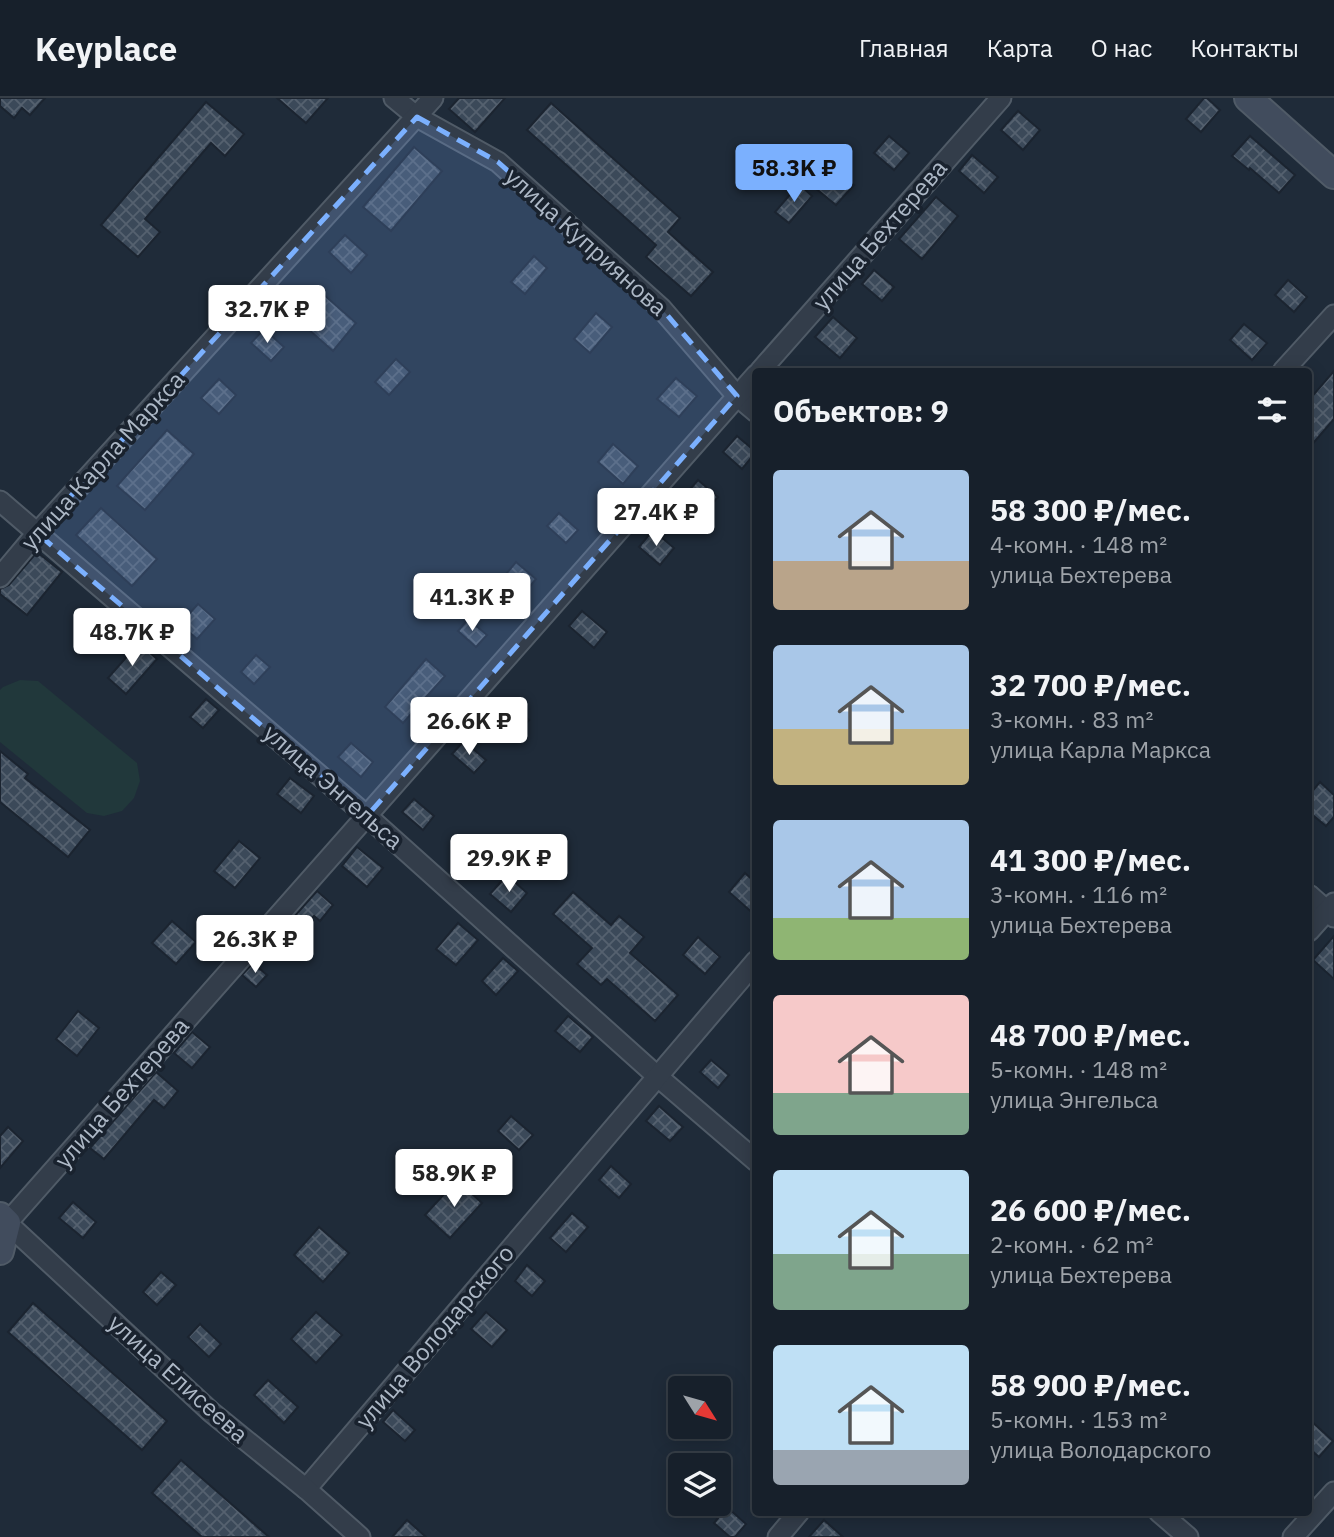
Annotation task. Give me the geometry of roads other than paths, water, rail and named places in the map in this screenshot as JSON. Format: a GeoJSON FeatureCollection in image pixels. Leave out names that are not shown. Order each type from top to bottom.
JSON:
{"type":"FeatureCollection","features":[{"type":"Feature","properties":{"kind":"street","name":"улица Куприянова"},"geometry":{"type":"LineString","coordinates":[[394,98],[417,117],[498,162],[661,308],[737,396],[752,409]]}},
{"type":"Feature","properties":{"kind":"street","name":"улица Карла Маркса"},"geometry":{"type":"LineString","coordinates":[[0,577],[433,98]]}},
{"type":"Feature","properties":{"kind":"street","name":"улица Бехтерева"},"geometry":{"type":"LineString","coordinates":[[763,368],[1001,98]]}},
{"type":"Feature","properties":{"kind":"street"},"geometry":{"type":"LineString","coordinates":[[1248,98],[1334,175]]}},
{"type":"Feature","properties":{"kind":"street"},"geometry":{"type":"LineString","coordinates":[[1286,368],[1334,316]]}},
{"type":"Feature","properties":{"kind":"street","name":"улица Бехтерева"},"geometry":{"type":"LineString","coordinates":[[0,1251],[4,1219],[367,816],[752,379]]}},
{"type":"Feature","properties":{"kind":"street","name":"улица Энгельса"},"geometry":{"type":"LineString","coordinates":[[0,500],[367,816],[752,1158]]}},
{"type":"Feature","properties":{"kind":"street"},"geometry":{"type":"LineString","coordinates":[[1312,897],[1332,910],[1312,928]]}},
{"type":"Feature","properties":{"kind":"street","name":"улица Володарского"},"geometry":{"type":"LineString","coordinates":[[306,1489],[752,966]]}},
{"type":"Feature","properties":{"kind":"street","name":"улица Елисеева"},"geometry":{"type":"LineString","coordinates":[[4,1219],[211,1412],[360,1537]]}},
{"type":"Feature","properties":{"kind":"street"},"geometry":{"type":"LineString","coordinates":[[1293,1537],[1334,1492]]}},
{"type":"Feature","properties":{"kind":"street"},"geometry":{"type":"LineString","coordinates":[[778,1537],[796,1516]]}},
{"type":"Feature","properties":{"kind":"street"},"geometry":{"type":"LineString","coordinates":[[1164,1516],[1188,1537]]}}]}
